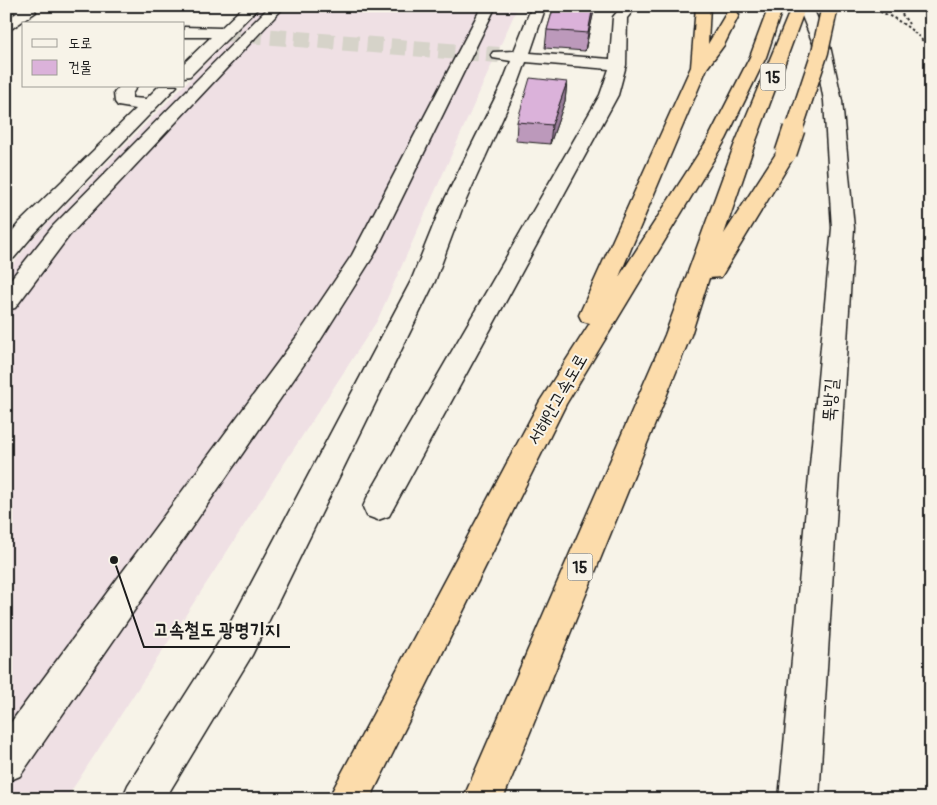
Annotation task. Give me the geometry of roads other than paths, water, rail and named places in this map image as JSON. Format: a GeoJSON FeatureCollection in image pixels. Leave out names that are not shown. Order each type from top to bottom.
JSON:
{"type":"FeatureCollection","features":[{"type":"Feature","properties":{"kind":"highway","name":"서해안고속도로"},"geometry":{"type":"LineString","coordinates":[[348,799],[554,401],[717,139],[758,57],[776,6]]}},
{"type":"Feature","properties":{"kind":"highway","name":"15"},"geometry":{"type":"LineString","coordinates":[[483,799],[678,335],[744,146],[799,6]]}},
{"type":"Feature","properties":{"kind":"highway"},"geometry":{"type":"LineString","coordinates":[[678,335],[732,239],[786,154],[820,52],[830,6]]}},
{"type":"Feature","properties":{"kind":"highway"},"geometry":{"type":"LineString","coordinates":[[699,67],[702,8]]}},
{"type":"Feature","properties":{"kind":"highway"},"geometry":{"type":"LineString","coordinates":[[554,401],[699,67],[716,45],[732,15]]}},
{"type":"Feature","properties":{"kind":"street"},"geometry":{"type":"LineString","coordinates":[[6,6],[28,12],[15,23]]}},
{"type":"Feature","properties":{"kind":"street"},"geometry":{"type":"LineString","coordinates":[[185,71],[253,6]]}},
{"type":"Feature","properties":{"kind":"street"},"geometry":{"type":"LineString","coordinates":[[6,302],[61,231],[278,6]]}},
{"type":"Feature","properties":{"kind":"street"},"geometry":{"type":"LineString","coordinates":[[6,762],[307,341],[363,254],[490,6]]}},
{"type":"Feature","properties":{"kind":"street"},"geometry":{"type":"LineString","coordinates":[[142,799],[244,634],[423,281],[510,56],[539,6]]}},
{"type":"Feature","properties":{"kind":"street"},"geometry":{"type":"LineString","coordinates":[[378,507],[609,95],[618,65],[620,17],[630,6]]}},
{"type":"Feature","properties":{"kind":"street","name":"뚝방길"},"geometry":{"type":"LineString","coordinates":[[799,799],[843,228],[833,101],[822,46],[805,6]]}},
{"type":"Feature","properties":{"kind":"street"},"geometry":{"type":"LineString","coordinates":[[185,32],[224,33]]}},
{"type":"Feature","properties":{"kind":"street"},"geometry":{"type":"LineString","coordinates":[[510,56],[618,65]]}},
{"type":"Feature","properties":{"kind":"street"},"geometry":{"type":"LineString","coordinates":[[128,88],[124,93],[124,102],[150,105]]}},
{"type":"Feature","properties":{"kind":"street"},"geometry":{"type":"LineString","coordinates":[[6,253],[27,228],[167,88]]}},
{"type":"Feature","properties":{"kind":"tunnel"},"geometry":{"type":"LineString","coordinates":[[223,33],[499,55]]}},
{"type":"Feature","properties":{"kind":"place","name":"고속철도 광명기지"},"geometry":{"type":"Point","coordinates":[114,560]}}]}
